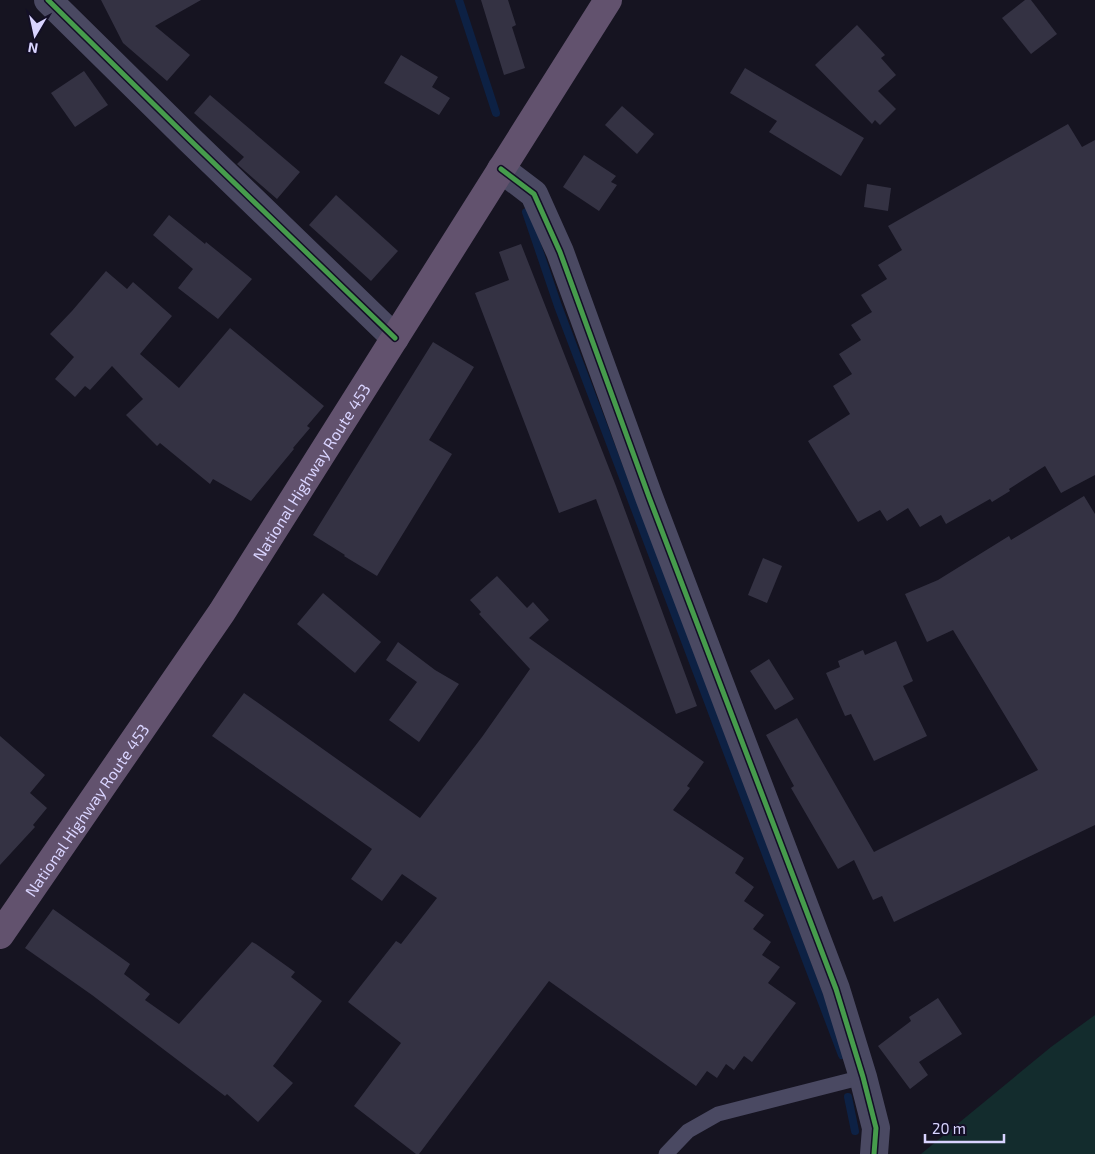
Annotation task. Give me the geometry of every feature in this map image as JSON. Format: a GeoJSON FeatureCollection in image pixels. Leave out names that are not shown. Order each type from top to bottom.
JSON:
{"type":"FeatureCollection","features":[{"type":"Feature","properties":{"kind":"highway","name":"National Highway Route 453"},"geometry":{"type":"LineString","coordinates":[[0,934],[222,612],[608,0]]}},
{"type":"Feature","properties":{"kind":"street"},"geometry":{"type":"LineString","coordinates":[[48,0],[396,338]]}},
{"type":"Feature","properties":{"kind":"street"},"geometry":{"type":"LineString","coordinates":[[501,169],[534,194],[560,252],[649,497],[836,989],[863,1077],[876,1128],[874,1154]]}},
{"type":"Feature","properties":{"kind":"lane"},"geometry":{"type":"LineString","coordinates":[[666,1154],[688,1131],[718,1114],[863,1077]]}},
{"type":"Feature","properties":{"kind":"green space"},"geometry":{"type":"Polygon","coordinates":[[[1095,1015],[1095,1154],[921,1154],[1051,1047],[1095,1015]]]}},
{"type":"Feature","properties":{"kind":"building"},"geometry":{"type":"Polygon","coordinates":[[[101,0],[201,0],[155,26],[190,55],[167,81],[123,43],[101,0]]]}},
{"type":"Feature","properties":{"kind":"building"},"geometry":{"type":"Polygon","coordinates":[[[481,0],[508,0],[516,25],[512,27],[525,68],[504,75],[481,0]]]}},
{"type":"Feature","properties":{"kind":"building"},"geometry":{"type":"Polygon","coordinates":[[[1025,0],[1031,0],[1057,34],[1031,54],[1002,18],[1025,0]]]}},
{"type":"Feature","properties":{"kind":"building"},"geometry":{"type":"Polygon","coordinates":[[[857,25],[885,55],[881,58],[896,75],[878,91],[896,109],[880,125],[875,120],[872,124],[815,65],[857,25]]]}},
{"type":"Feature","properties":{"kind":"building"},"geometry":{"type":"Polygon","coordinates":[[[401,55],[438,77],[432,87],[450,98],[439,115],[384,83],[401,55]]]}},
{"type":"Feature","properties":{"kind":"building"},"geometry":{"type":"Polygon","coordinates":[[[745,68],[864,138],[841,176],[769,132],[777,121],[730,93],[745,68]]]}},
{"type":"Feature","properties":{"kind":"building"},"geometry":{"type":"Polygon","coordinates":[[[84,71],[108,105],[75,127],[51,93],[84,71]]]}},
{"type":"Feature","properties":{"kind":"building"},"geometry":{"type":"Polygon","coordinates":[[[210,95],[300,172],[277,199],[237,164],[244,157],[194,113],[210,95]]]}},
{"type":"Feature","properties":{"kind":"building"},"geometry":{"type":"Polygon","coordinates":[[[622,106],[654,134],[637,154],[605,125],[622,106]]]}},
{"type":"Feature","properties":{"kind":"building"},"geometry":{"type":"Polygon","coordinates":[[[1068,124],[1082,147],[1095,140],[1095,475],[1061,493],[1045,466],[992,502],[990,499],[946,524],[941,515],[920,527],[908,508],[887,521],[880,510],[858,522],[808,441],[850,414],[833,386],[852,374],[839,354],[861,340],[851,325],[872,312],[861,295],[887,279],[878,265],[902,250],[888,226],[1068,124]]]}},
{"type":"Feature","properties":{"kind":"building"},"geometry":{"type":"Polygon","coordinates":[[[584,155],[616,176],[611,182],[617,185],[599,211],[563,187],[584,155]]]}},
{"type":"Feature","properties":{"kind":"building"},"geometry":{"type":"Polygon","coordinates":[[[867,184],[891,188],[888,211],[864,207],[867,184]]]}},
{"type":"Feature","properties":{"kind":"building"},"geometry":{"type":"Polygon","coordinates":[[[336,195],[398,251],[371,281],[309,225],[336,195]]]}},
{"type":"Feature","properties":{"kind":"building"},"geometry":{"type":"Polygon","coordinates":[[[169,215],[252,279],[218,319],[178,288],[193,269],[153,235],[169,215]]]}},
{"type":"Feature","properties":{"kind":"building"},"geometry":{"type":"Polygon","coordinates":[[[521,244],[616,486],[697,706],[676,714],[596,499],[559,513],[475,293],[509,280],[499,252],[521,244]]]}},
{"type":"Feature","properties":{"kind":"building"},"geometry":{"type":"Polygon","coordinates":[[[106,271],[127,289],[133,282],[172,316],[140,354],[179,388],[230,328],[324,406],[307,426],[310,428],[294,449],[251,501],[213,479],[210,484],[160,443],[157,446],[126,415],[143,399],[112,366],[90,390],[85,386],[75,397],[55,379],[74,357],[50,334],[106,271]]]}},
{"type":"Feature","properties":{"kind":"building"},"geometry":{"type":"Polygon","coordinates":[[[433,342],[474,367],[429,440],[452,454],[377,576],[313,535],[433,342]]]}},
{"type":"Feature","properties":{"kind":"building"},"geometry":{"type":"Polygon","coordinates":[[[1084,496],[1095,514],[1095,825],[894,922],[882,896],[873,900],[854,860],[838,869],[791,788],[794,786],[766,735],[797,718],[874,852],[1038,770],[953,630],[927,642],[905,594],[938,580],[1009,536],[1011,540],[1084,496]]]}},
{"type":"Feature","properties":{"kind":"building"},"geometry":{"type":"Polygon","coordinates":[[[763,558],[782,566],[767,603],[748,595],[763,558]]]}},
{"type":"Feature","properties":{"kind":"building"},"geometry":{"type":"Polygon","coordinates":[[[497,576],[527,608],[533,602],[549,620],[529,638],[704,762],[687,786],[690,788],[673,810],[744,858],[735,873],[754,887],[744,901],[764,915],[753,929],[771,942],[762,955],[780,967],[768,983],[796,1003],[752,1062],[744,1056],[734,1070],[726,1064],[717,1078],[707,1071],[696,1086],[549,981],[419,1154],[416,1154],[354,1106],[401,1043],[348,1002],[396,941],[401,944],[437,898],[402,874],[382,901],[351,879],[372,849],[212,736],[244,693],[420,818],[482,737],[530,669],[479,614],[481,612],[470,600],[497,576]]]}},
{"type":"Feature","properties":{"kind":"building"},"geometry":{"type":"Polygon","coordinates":[[[323,593],[381,642],[355,673],[297,624],[323,593]]]}},
{"type":"Feature","properties":{"kind":"building"},"geometry":{"type":"Polygon","coordinates":[[[896,641],[913,681],[903,686],[927,736],[874,761],[851,714],[845,716],[826,673],[840,667],[838,661],[863,650],[865,655],[896,641]]]}},
{"type":"Feature","properties":{"kind":"building"},"geometry":{"type":"Polygon","coordinates":[[[398,642],[435,670],[459,684],[419,742],[389,720],[417,682],[386,660],[398,642]]]}},
{"type":"Feature","properties":{"kind":"building"},"geometry":{"type":"Polygon","coordinates":[[[769,659],[794,699],[775,710],[750,671],[769,659]]]}},
{"type":"Feature","properties":{"kind":"building"},"geometry":{"type":"Polygon","coordinates":[[[0,736],[45,775],[30,793],[47,808],[33,825],[35,827],[0,865],[0,736]]]}},
{"type":"Feature","properties":{"kind":"building"},"geometry":{"type":"Polygon","coordinates":[[[53,909],[130,964],[124,974],[150,994],[145,1000],[179,1024],[252,942],[295,972],[291,977],[322,1001],[273,1066],[293,1083],[258,1122],[227,1094],[225,1096],[92,995],[25,948],[53,909]]]}},
{"type":"Feature","properties":{"kind":"building"},"geometry":{"type":"Polygon","coordinates":[[[938,998],[962,1034],[919,1062],[928,1075],[910,1089],[878,1046],[911,1021],[909,1017],[938,998]]]}},
{"type":"Feature","properties":{"kind":"waterway"},"geometry":{"type":"LineString","coordinates":[[459,0],[496,113]]}},
{"type":"Feature","properties":{"kind":"waterway"},"geometry":{"type":"LineString","coordinates":[[526,212],[558,306],[842,1055]]}},
{"type":"Feature","properties":{"kind":"waterway"},"geometry":{"type":"LineString","coordinates":[[848,1097],[855,1131]]}},
{"type":"Feature","properties":{"kind":"cycle path"},"geometry":{"type":"LineString","coordinates":[[48,0],[395,338]]}},
{"type":"Feature","properties":{"kind":"cycle path"},"geometry":{"type":"LineString","coordinates":[[501,169],[534,194],[560,252],[649,497],[836,989],[863,1077],[876,1128],[874,1154]]}}]}
